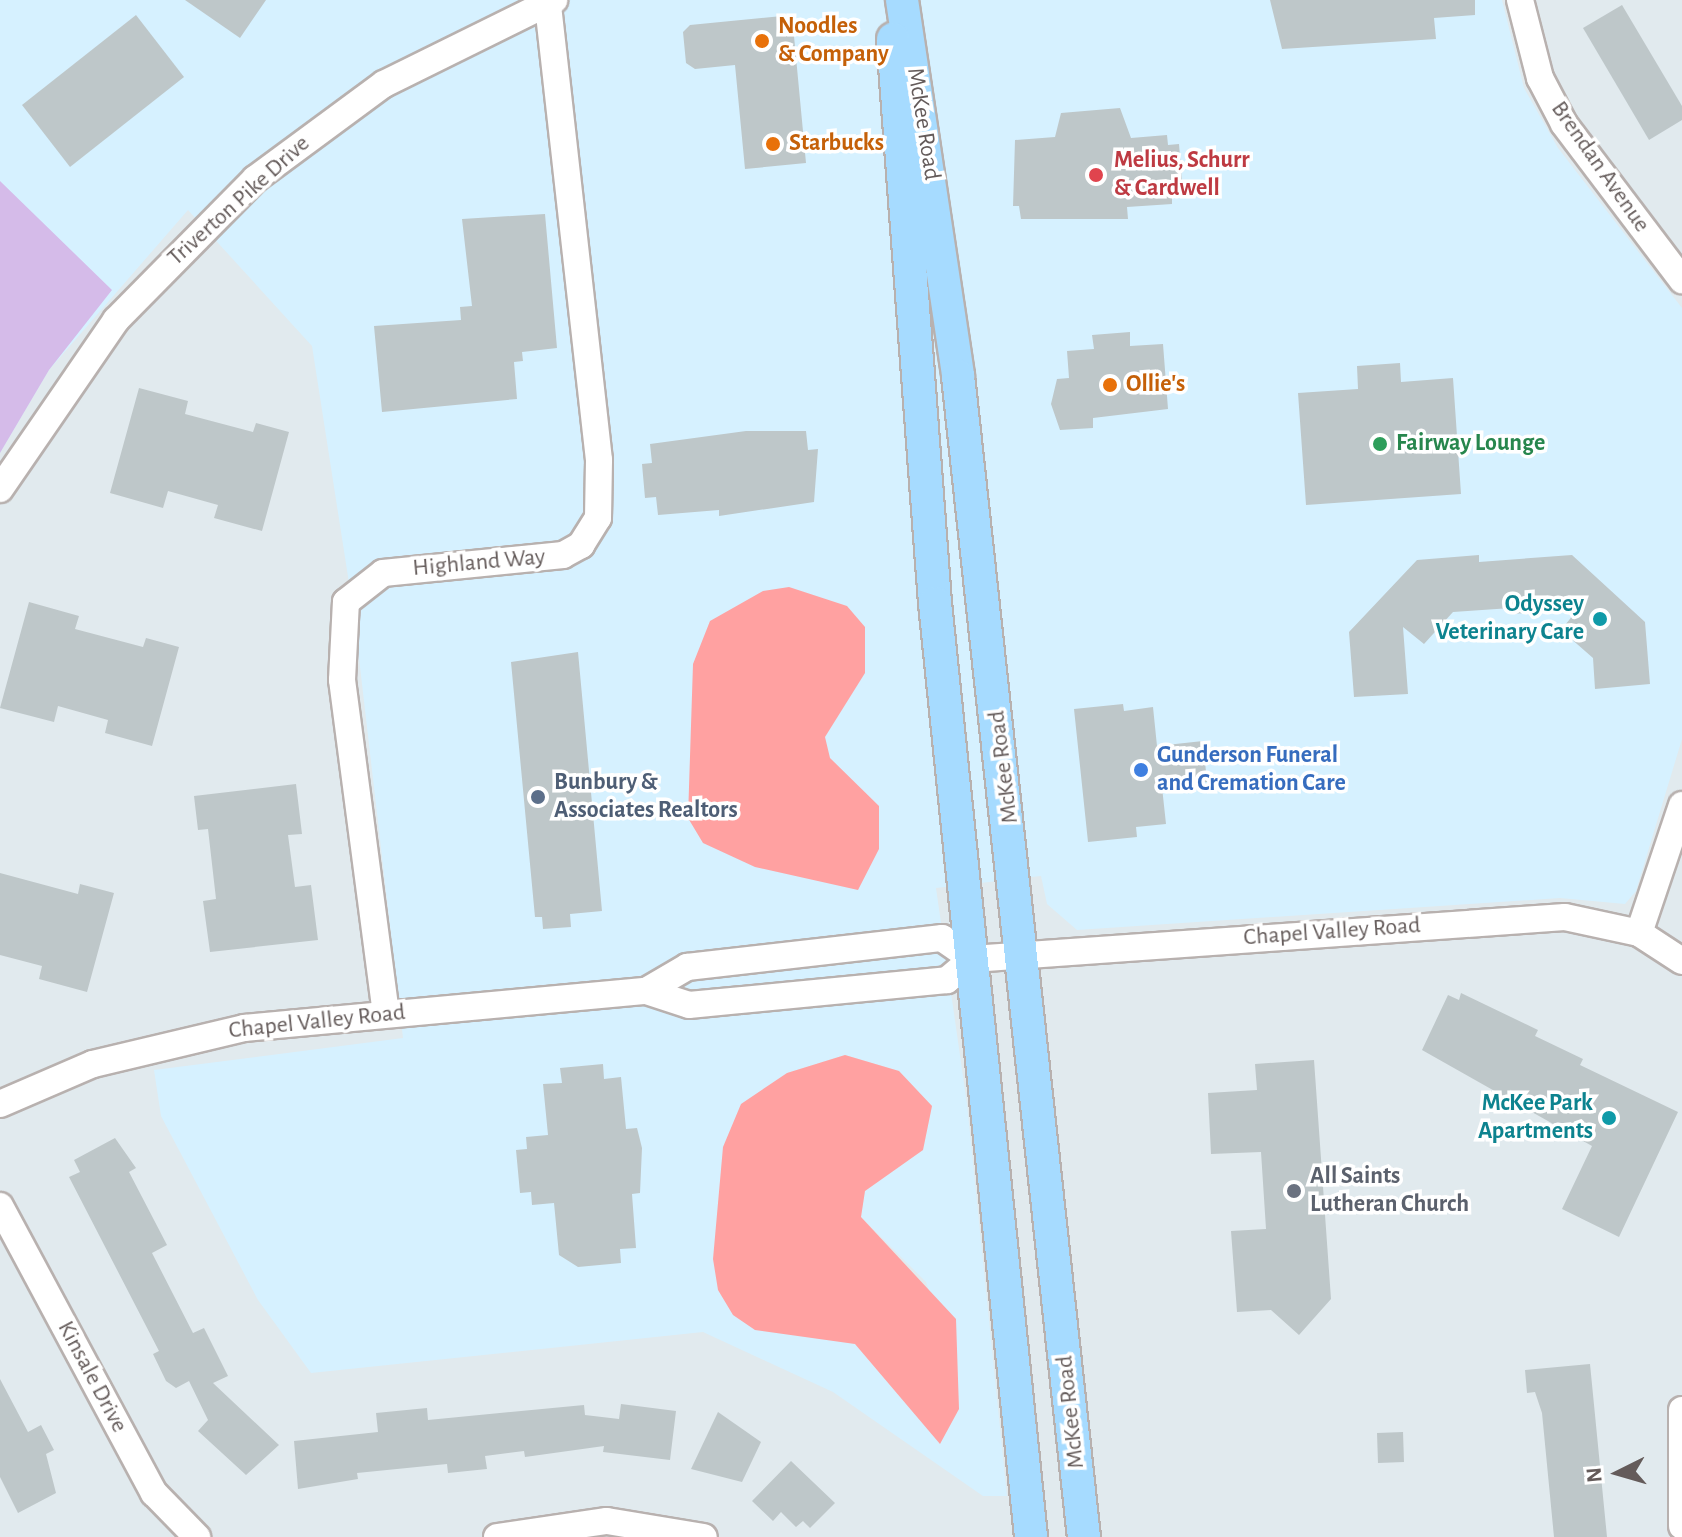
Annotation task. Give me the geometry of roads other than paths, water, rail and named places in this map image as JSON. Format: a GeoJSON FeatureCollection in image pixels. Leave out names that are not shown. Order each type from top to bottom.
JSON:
{"type":"FeatureCollection","features":[{"type":"Feature","properties":{"kind":"main road","name":"McKee Road"},"geometry":{"type":"LineString","coordinates":[[892,0],[909,303],[1031,1537]]}},
{"type":"Feature","properties":{"kind":"main road","name":"McKee Road"},"geometry":{"type":"LineString","coordinates":[[902,0],[952,328],[1026,955],[1084,1537]]}},
{"type":"Feature","properties":{"kind":"street","name":"Brendan Avenue"},"geometry":{"type":"LineString","coordinates":[[1520,0],[1540,78],[1564,124],[1682,280]]}},
{"type":"Feature","properties":{"kind":"street","name":"Triverton Pike Drive"},"geometry":{"type":"LineString","coordinates":[[0,489],[116,320],[255,179],[384,84],[551,1]]}},
{"type":"Feature","properties":{"kind":"street","name":"Highland Way"},"geometry":{"type":"LineString","coordinates":[[386,1014],[342,680],[346,602],[383,573],[563,555],[581,545],[598,518],[599,460],[551,1]]}},
{"type":"Feature","properties":{"kind":"street"},"geometry":{"type":"LineString","coordinates":[[1639,933],[1682,805]]}},
{"type":"Feature","properties":{"kind":"street","name":"Chapel Valley Road"},"geometry":{"type":"LineString","coordinates":[[0,1104],[149,1047],[386,1014],[646,991],[689,1005],[932,982],[947,980],[972,959],[1537,917],[1609,922],[1639,933],[1682,961]]}},
{"type":"Feature","properties":{"kind":"street","name":"Chapel Valley Road"},"geometry":{"type":"LineString","coordinates":[[646,991],[687,967],[942,938],[972,959]]}},
{"type":"Feature","properties":{"kind":"street","name":"Kinsale Drive"},"geometry":{"type":"LineString","coordinates":[[0,1206],[154,1493],[190,1536]]}},
{"type":"Feature","properties":{"kind":"street"},"geometry":{"type":"LineString","coordinates":[[1682,1410],[1682,1526]]}},
{"type":"Feature","properties":{"kind":"street"},"geometry":{"type":"LineString","coordinates":[[497,1537],[607,1521],[704,1537]]}},
{"type":"Feature","properties":{"kind":"place","name":"Noodles & Company"},"geometry":{"type":"Point","coordinates":[762,41]}},
{"type":"Feature","properties":{"kind":"place","name":"Starbucks"},"geometry":{"type":"Point","coordinates":[773,144]}},
{"type":"Feature","properties":{"kind":"place","name":"Melius, Schurr & Cardwell"},"geometry":{"type":"Point","coordinates":[1096,175]}},
{"type":"Feature","properties":{"kind":"place","name":"Ollie's"},"geometry":{"type":"Point","coordinates":[1110,385]}},
{"type":"Feature","properties":{"kind":"place","name":"Fairway Lounge"},"geometry":{"type":"Point","coordinates":[1380,444]}},
{"type":"Feature","properties":{"kind":"place","name":"Odyssey Veterinary Care"},"geometry":{"type":"Point","coordinates":[1600,619]}},
{"type":"Feature","properties":{"kind":"place","name":"Gunderson Funeral and Cremation Care"},"geometry":{"type":"Point","coordinates":[1141,770]}},
{"type":"Feature","properties":{"kind":"place","name":"Bunbury & Associates Realtors"},"geometry":{"type":"Point","coordinates":[538,797]}},
{"type":"Feature","properties":{"kind":"place","name":"McKee Park Apartments"},"geometry":{"type":"Point","coordinates":[1609,1118]}},
{"type":"Feature","properties":{"kind":"place","name":"All Saints Lutheran Church"},"geometry":{"type":"Point","coordinates":[1294,1191]}}]}
